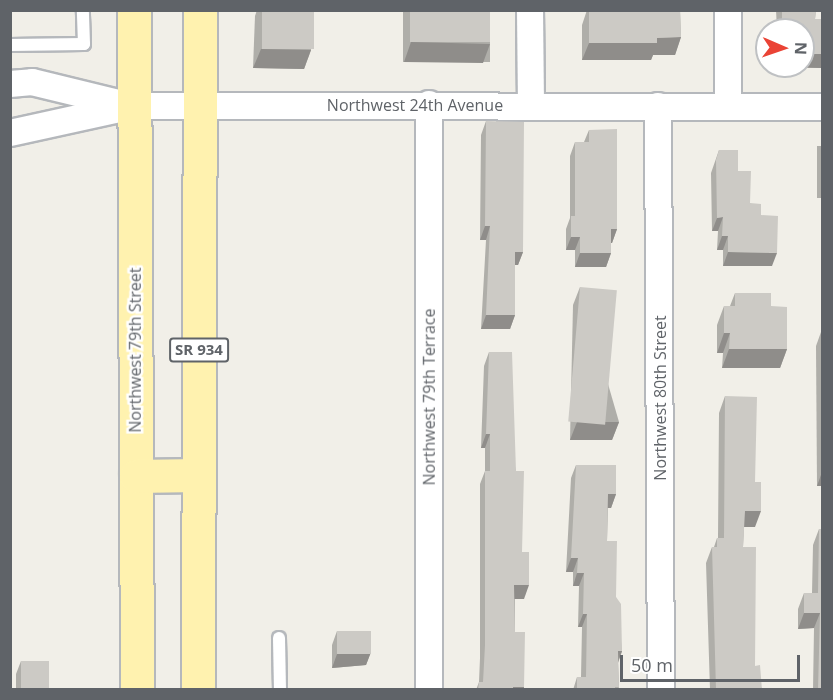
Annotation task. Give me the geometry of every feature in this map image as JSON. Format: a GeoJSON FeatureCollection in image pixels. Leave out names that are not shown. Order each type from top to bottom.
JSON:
{"type":"FeatureCollection","features":[{"type":"Feature","properties":{"kind":"main road","name":"Northwest 79th Street"},"geometry":{"type":"LineString","coordinates":[[134,10],[137,690]]}},
{"type":"Feature","properties":{"kind":"main road","name":"SR 934"},"geometry":{"type":"LineString","coordinates":[[198,690],[200,10]]}},
{"type":"Feature","properties":{"kind":"main road"},"geometry":{"type":"LineString","coordinates":[[136,476],[198,475]]}},
{"type":"Feature","properties":{"kind":"street"},"geometry":{"type":"LineString","coordinates":[[530,10],[531,105]]}},
{"type":"Feature","properties":{"kind":"street"},"geometry":{"type":"LineString","coordinates":[[728,10],[728,107]]}},
{"type":"Feature","properties":{"kind":"street"},"geometry":{"type":"LineString","coordinates":[[10,84],[32,82],[133,106]]}},
{"type":"Feature","properties":{"kind":"street","name":"Northwest 79th Terrace"},"geometry":{"type":"LineString","coordinates":[[429,105],[429,690]]}},
{"type":"Feature","properties":{"kind":"street","name":"Northwest 24th Avenue"},"geometry":{"type":"LineString","coordinates":[[10,133],[133,106],[822,107]]}},
{"type":"Feature","properties":{"kind":"street","name":"Northwest 80th Street"},"geometry":{"type":"LineString","coordinates":[[658,106],[661,690]]}},
{"type":"Feature","properties":{"kind":"lane"},"geometry":{"type":"LineString","coordinates":[[10,45],[84,44],[83,10]]}},
{"type":"Feature","properties":{"kind":"lane"},"geometry":{"type":"LineString","coordinates":[[279,638],[280,690]]}},
{"type":"Feature","properties":{"kind":"building"},"geometry":{"type":"Polygon","coordinates":[[[262,10],[314,10],[314,49],[262,49],[262,10]]]}},
{"type":"Feature","properties":{"kind":"building"},"geometry":{"type":"Polygon","coordinates":[[[410,10],[490,10],[490,42],[410,42],[410,10]]]}},
{"type":"Feature","properties":{"kind":"building"},"geometry":{"type":"Polygon","coordinates":[[[589,10],[680,10],[681,37],[657,38],[657,43],[589,43],[589,10]]]}},
{"type":"Feature","properties":{"kind":"building"},"geometry":{"type":"Polygon","coordinates":[[[782,10],[816,10],[815,19],[782,18],[782,10]]]}},
{"type":"Feature","properties":{"kind":"building"},"geometry":{"type":"Polygon","coordinates":[[[815,19],[822,19],[822,54],[815,54],[815,19]]]}},
{"type":"Feature","properties":{"kind":"building"},"geometry":{"type":"Polygon","coordinates":[[[486,121],[524,122],[523,252],[515,252],[515,315],[486,315],[490,226],[485,226],[486,121]]]}},
{"type":"Feature","properties":{"kind":"building"},"geometry":{"type":"Polygon","coordinates":[[[617,129],[617,229],[611,229],[611,253],[580,253],[580,237],[571,237],[571,216],[575,216],[575,142],[589,142],[589,130],[617,129]]]}},
{"type":"Feature","properties":{"kind":"building"},"geometry":{"type":"Polygon","coordinates":[[[719,150],[738,150],[738,171],[751,171],[750,203],[761,204],[761,215],[778,216],[777,253],[728,252],[728,236],[722,236],[723,217],[717,218],[716,160],[719,150]]]}},
{"type":"Feature","properties":{"kind":"building"},"geometry":{"type":"Polygon","coordinates":[[[580,287],[617,290],[605,425],[568,421],[580,287]]]}},
{"type":"Feature","properties":{"kind":"building"},"geometry":{"type":"Polygon","coordinates":[[[735,293],[771,293],[771,306],[787,307],[787,349],[729,349],[730,333],[724,333],[724,306],[735,306],[735,293]]]}},
{"type":"Feature","properties":{"kind":"building"},"geometry":{"type":"Polygon","coordinates":[[[821,332],[822,332],[822,472],[821,332]]]}},
{"type":"Feature","properties":{"kind":"building"},"geometry":{"type":"Polygon","coordinates":[[[489,352],[512,352],[516,471],[524,471],[522,552],[529,552],[529,585],[514,585],[515,632],[525,632],[524,687],[513,687],[513,690],[478,690],[479,682],[483,682],[485,645],[485,471],[490,471],[490,434],[486,434],[489,352]]]}},
{"type":"Feature","properties":{"kind":"building"},"geometry":{"type":"Polygon","coordinates":[[[725,396],[757,397],[755,482],[761,482],[761,511],[745,511],[743,547],[756,547],[755,666],[760,665],[762,690],[716,690],[712,547],[717,547],[717,538],[724,538],[725,396]]]}},
{"type":"Feature","properties":{"kind":"building"},"geometry":{"type":"Polygon","coordinates":[[[576,465],[616,465],[616,494],[608,494],[607,541],[617,541],[616,597],[621,604],[622,651],[618,651],[619,687],[615,687],[615,690],[577,690],[577,677],[586,677],[587,614],[583,614],[584,573],[577,573],[578,558],[571,558],[576,465]]]}},
{"type":"Feature","properties":{"kind":"building"},"geometry":{"type":"Polygon","coordinates":[[[819,529],[822,529],[822,690],[818,690],[820,613],[804,613],[804,593],[818,593],[819,529]]]}},
{"type":"Feature","properties":{"kind":"building"},"geometry":{"type":"Polygon","coordinates":[[[337,631],[371,631],[371,654],[337,654],[337,631]]]}},
{"type":"Feature","properties":{"kind":"building"},"geometry":{"type":"Polygon","coordinates":[[[21,661],[49,661],[49,690],[21,690],[21,661]]]}}]}
